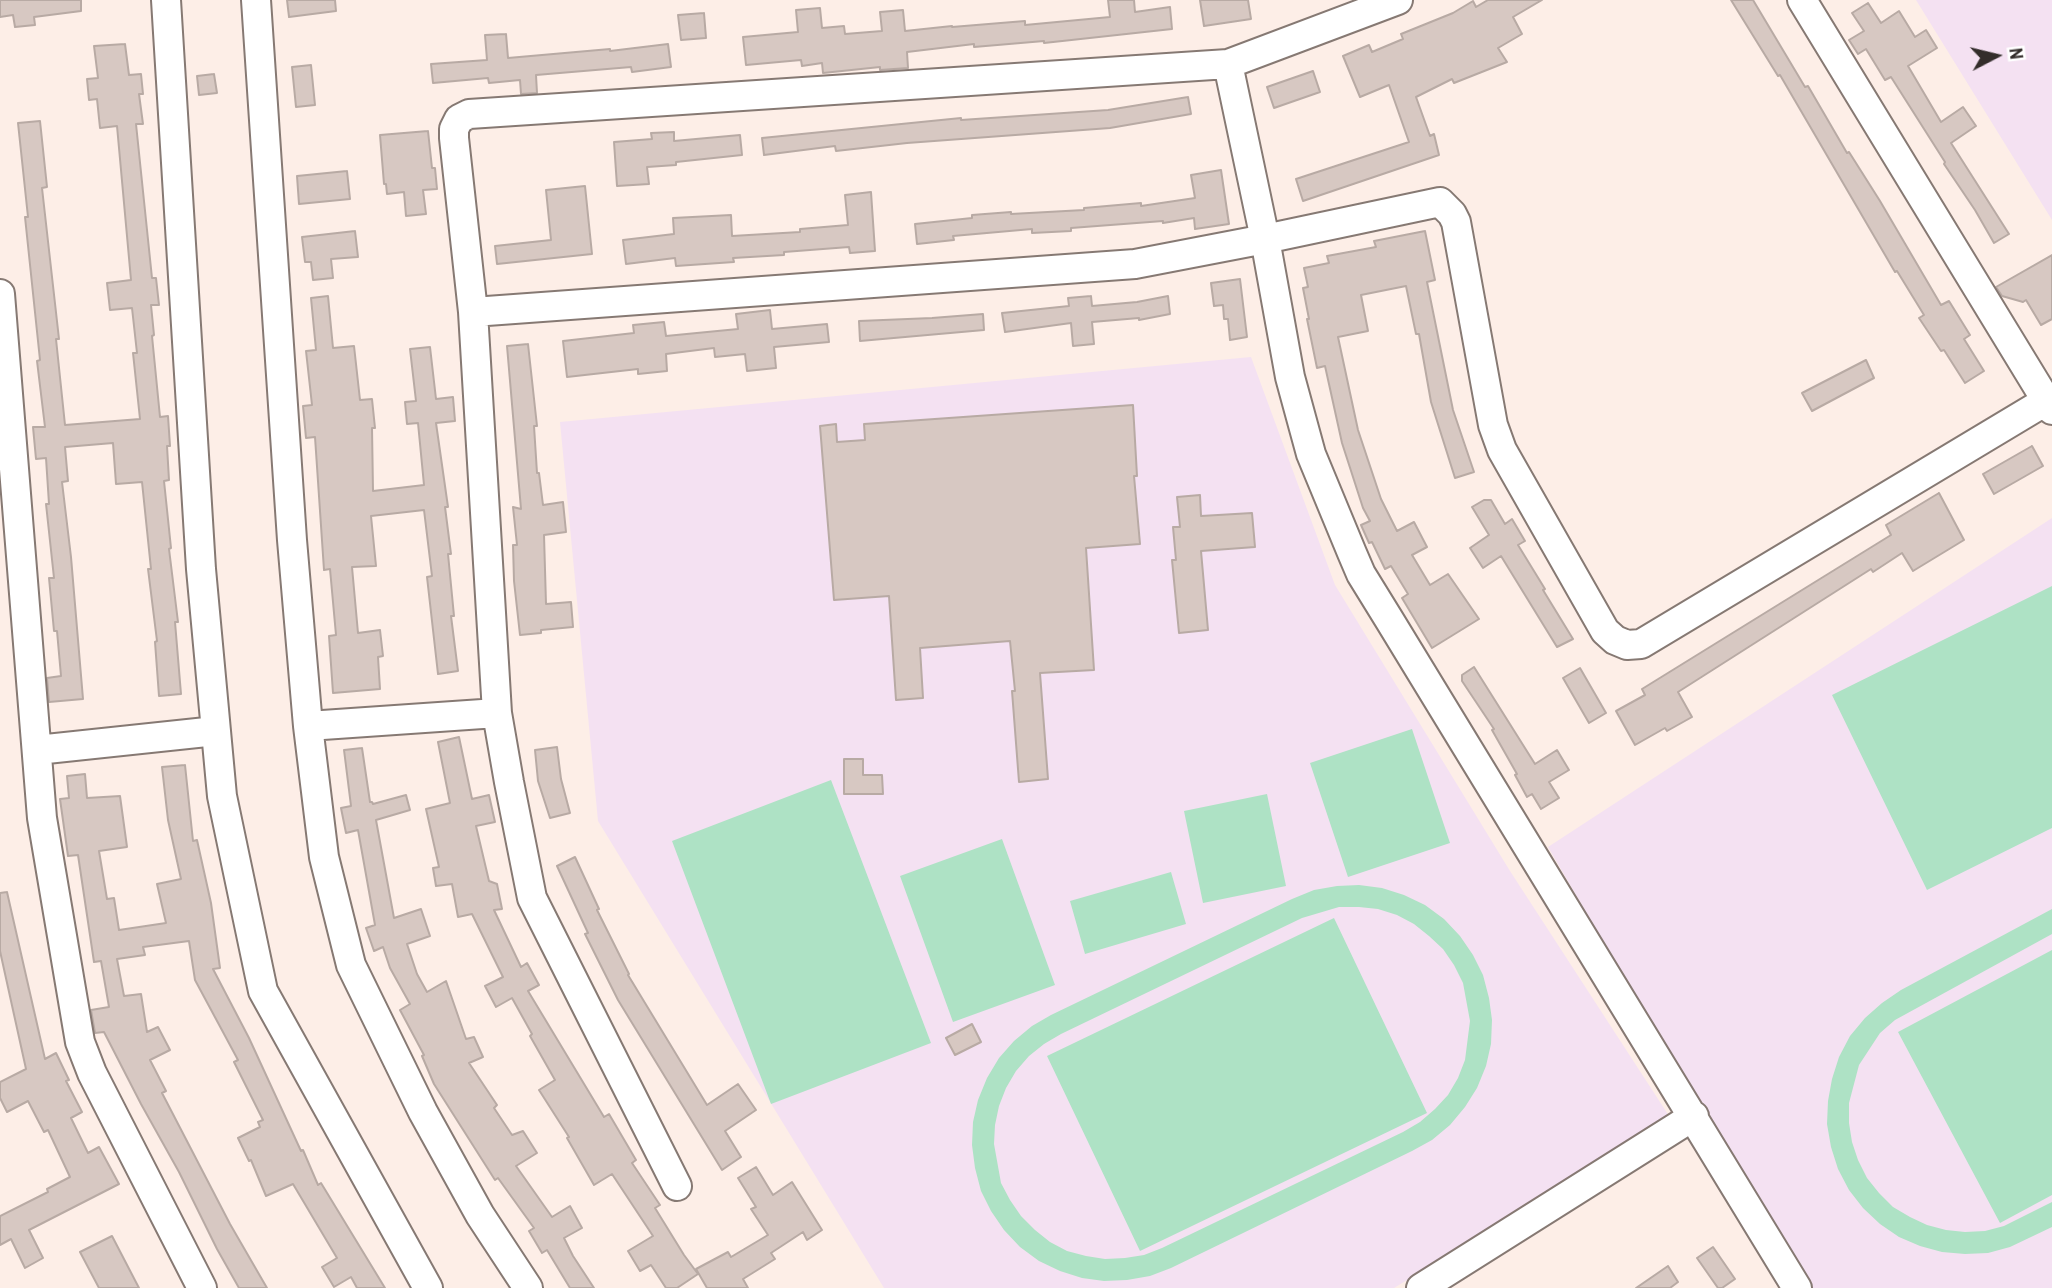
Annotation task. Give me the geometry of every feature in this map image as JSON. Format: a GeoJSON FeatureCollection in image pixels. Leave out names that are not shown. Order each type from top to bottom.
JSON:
{"type":"FeatureCollection","features":[{"type":"Feature","properties":{"kind":"street"},"geometry":{"type":"LineString","coordinates":[[166,0],[201,569],[222,796],[263,991],[428,1288]]}},
{"type":"Feature","properties":{"kind":"street"},"geometry":{"type":"LineString","coordinates":[[256,0],[292,540],[324,857],[351,965],[423,1112],[480,1215],[528,1288]]}},
{"type":"Feature","properties":{"kind":"street"},"geometry":{"type":"LineString","coordinates":[[677,1186],[532,898],[497,713],[473,312],[454,129],[459,119],[469,114],[1228,64],[1398,0]]}},
{"type":"Feature","properties":{"kind":"street"},"geometry":{"type":"LineString","coordinates":[[473,312],[1135,264],[1265,240],[1440,202],[1456,222],[1493,425],[1502,450],[1605,631],[1615,640],[1627,645],[1641,644],[2049,406],[1801,0]]}},
{"type":"Feature","properties":{"kind":"street"},"geometry":{"type":"LineString","coordinates":[[1228,64],[1290,377],[1311,454],[1356,564],[1797,1288]]}},
{"type":"Feature","properties":{"kind":"street"},"geometry":{"type":"LineString","coordinates":[[0,294],[42,818],[80,1042],[92,1073],[202,1288]]}},
{"type":"Feature","properties":{"kind":"street"},"geometry":{"type":"LineString","coordinates":[[309,726],[497,713]]}},
{"type":"Feature","properties":{"kind":"street"},"geometry":{"type":"LineString","coordinates":[[37,750],[216,731]]}},
{"type":"Feature","properties":{"kind":"street"},"geometry":{"type":"LineString","coordinates":[[1421,1288],[1693,1116]]}},
{"type":"Feature","properties":{"kind":"shaded area"},"geometry":{"type":"Polygon","coordinates":[[[1916,0],[2052,0],[2052,220],[1916,0]]]}},
{"type":"Feature","properties":{"kind":"shaded area"},"geometry":{"type":"Polygon","coordinates":[[[1251,357],[1335,585],[1510,871],[1671,1119],[1394,1288],[884,1288],[598,821],[560,422],[1251,357]]]}},
{"type":"Feature","properties":{"kind":"shaded area"},"geometry":{"type":"Polygon","coordinates":[[[2052,518],[2052,1288],[1811,1288],[1697,1104],[1548,847],[2052,518]]]}},
{"type":"Feature","properties":{"kind":"green space"},"geometry":{"type":"Polygon","coordinates":[[[2052,586],[2052,828],[1927,890],[1832,695],[2052,586]]]}},
{"type":"Feature","properties":{"kind":"green space"},"geometry":{"type":"Polygon","coordinates":[[[1412,729],[1450,843],[1348,877],[1310,763],[1412,729]]]}},
{"type":"Feature","properties":{"kind":"green space"},"geometry":{"type":"Polygon","coordinates":[[[831,780],[931,1043],[771,1104],[672,841],[831,780]]]}},
{"type":"Feature","properties":{"kind":"green space"},"geometry":{"type":"Polygon","coordinates":[[[1267,794],[1286,886],[1203,903],[1184,811],[1267,794]]]}},
{"type":"Feature","properties":{"kind":"green space"},"geometry":{"type":"Polygon","coordinates":[[[1002,839],[1055,985],[953,1022],[900,876],[1002,839]]]}},
{"type":"Feature","properties":{"kind":"green space"},"geometry":{"type":"Polygon","coordinates":[[[1171,872],[1186,924],[1085,954],[1070,901],[1171,872]]]}},
{"type":"Feature","properties":{"kind":"green space"},"geometry":{"type":"Polygon","coordinates":[[[1337,886],[1382,888],[1425,905],[1444,919],[1460,936],[1483,975],[1492,1020],[1491,1044],[1477,1088],[1450,1125],[1432,1140],[1412,1151],[1150,1276],[1104,1281],[1082,1278],[1039,1261],[1020,1247],[1004,1230],[981,1191],[972,1145],[978,1100],[999,1058],[1032,1026],[1051,1015],[1292,899],[1314,890],[1337,886]],[[1339,907],[1302,918],[1061,1034],[1029,1056],[1006,1088],[999,1106],[994,1144],[1001,1183],[1021,1216],[1050,1242],[1067,1251],[1105,1259],[1144,1255],[1403,1132],[1435,1109],[1448,1095],[1465,1060],[1470,1021],[1463,983],[1443,949],[1414,924],[1378,909],[1339,907]]]}},
{"type":"Feature","properties":{"kind":"green space"},"geometry":{"type":"Polygon","coordinates":[[[2052,909],[2052,934],[1895,1020],[1880,1033],[1859,1065],[1849,1103],[1849,1123],[1852,1142],[1867,1178],[1893,1207],[1910,1217],[1946,1230],[1985,1231],[2004,1226],[2052,1202],[2052,1227],[2010,1247],[1988,1253],[1942,1252],[1899,1237],[1863,1208],[1838,1169],[1827,1124],[1828,1101],[1839,1057],[1850,1036],[1882,1003],[1901,990],[2052,909]]]}},
{"type":"Feature","properties":{"kind":"green space"},"geometry":{"type":"Polygon","coordinates":[[[1334,918],[1427,1113],[1140,1251],[1047,1056],[1334,918]]]}},
{"type":"Feature","properties":{"kind":"green space"},"geometry":{"type":"Polygon","coordinates":[[[2052,950],[2052,1195],[2000,1223],[1898,1032],[2052,950]]]}},
{"type":"Feature","properties":{"kind":"building"},"geometry":{"type":"Polygon","coordinates":[[[0,0],[81,0],[81,11],[34,17],[35,25],[15,27],[13,15],[0,17],[0,0]]]}},
{"type":"Feature","properties":{"kind":"building"},"geometry":{"type":"Polygon","coordinates":[[[287,0],[335,0],[336,11],[289,17],[287,0]]]}},
{"type":"Feature","properties":{"kind":"building"},"geometry":{"type":"Polygon","coordinates":[[[1108,0],[1134,0],[1135,12],[1170,7],[1172,29],[1044,43],[974,47],[974,44],[907,52],[908,68],[880,70],[880,67],[823,73],[822,63],[802,66],[801,60],[746,65],[743,37],[798,32],[796,10],[820,8],[822,28],[844,26],[845,34],[882,31],[880,12],[903,10],[905,31],[1025,21],[1025,25],[1110,17],[1108,0]]]}},
{"type":"Feature","properties":{"kind":"building"},"geometry":{"type":"Polygon","coordinates":[[[1200,0],[1248,0],[1251,19],[1204,26],[1200,0]]]}},
{"type":"Feature","properties":{"kind":"building"},"geometry":{"type":"Polygon","coordinates":[[[1488,0],[1542,0],[1513,17],[1522,34],[1498,48],[1507,62],[1454,83],[1452,79],[1416,97],[1430,136],[1434,134],[1439,155],[1303,201],[1296,179],[1409,142],[1389,85],[1360,97],[1343,56],[1369,45],[1372,52],[1403,39],[1401,34],[1453,13],[1473,1],[1476,7],[1488,0]]]}},
{"type":"Feature","properties":{"kind":"building"},"geometry":{"type":"Polygon","coordinates":[[[1731,0],[1753,0],[1805,87],[1808,86],[1847,153],[1849,152],[1880,201],[1941,305],[1949,301],[1970,335],[1964,339],[1984,371],[1965,383],[1944,350],[1941,351],[1919,318],[1924,315],[1897,271],[1895,272],[1780,75],[1778,76],[1731,0]]]}},
{"type":"Feature","properties":{"kind":"building"},"geometry":{"type":"Polygon","coordinates":[[[1868,3],[1881,23],[1899,11],[1915,37],[1926,30],[1937,48],[1908,66],[1941,122],[1963,107],[1976,126],[1951,143],[2009,234],[1994,243],[1891,77],[1885,80],[1866,49],[1858,54],[1849,40],[1864,31],[1852,13],[1868,3]]]}},
{"type":"Feature","properties":{"kind":"building"},"geometry":{"type":"Polygon","coordinates":[[[704,13],[706,38],[681,40],[678,15],[704,13]]]}},
{"type":"Feature","properties":{"kind":"building"},"geometry":{"type":"Polygon","coordinates":[[[506,34],[508,58],[668,44],[671,67],[632,72],[631,67],[536,75],[537,93],[521,94],[520,80],[489,83],[488,78],[433,83],[431,64],[487,60],[485,35],[506,34]]]}},
{"type":"Feature","properties":{"kind":"building"},"geometry":{"type":"Polygon","coordinates":[[[125,44],[129,75],[141,74],[143,94],[139,94],[143,124],[136,124],[152,278],[156,278],[159,305],[151,305],[160,417],[168,416],[169,480],[164,481],[178,622],[175,622],[181,694],[159,696],[157,641],[148,569],[151,569],[142,482],[116,484],[113,443],[65,447],[68,481],[62,482],[83,699],[49,702],[47,678],[61,676],[49,578],[54,578],[46,504],[49,504],[46,458],[36,459],[33,427],[45,427],[37,361],[40,360],[18,123],[40,121],[47,187],[42,188],[59,339],[56,339],[65,425],[140,419],[133,353],[137,353],[132,308],[110,310],[107,283],[131,280],[117,126],[100,128],[97,99],[89,100],[87,79],[98,78],[94,46],[125,44]]]}},
{"type":"Feature","properties":{"kind":"building"},"geometry":{"type":"Polygon","coordinates":[[[311,65],[315,105],[296,107],[292,67],[311,65]]]}},
{"type":"Feature","properties":{"kind":"building"},"geometry":{"type":"Polygon","coordinates":[[[1313,71],[1320,92],[1274,108],[1267,87],[1313,71]]]}},
{"type":"Feature","properties":{"kind":"building"},"geometry":{"type":"Polygon","coordinates":[[[214,74],[217,93],[199,95],[197,76],[214,74]]]}},
{"type":"Feature","properties":{"kind":"building"},"geometry":{"type":"Polygon","coordinates":[[[1188,97],[1191,114],[1110,128],[836,151],[835,146],[764,155],[762,138],[961,118],[1108,110],[1188,97]]]}},
{"type":"Feature","properties":{"kind":"building"},"geometry":{"type":"Polygon","coordinates":[[[428,131],[437,189],[423,190],[426,214],[406,216],[404,192],[387,194],[380,135],[428,131]]]}},
{"type":"Feature","properties":{"kind":"building"},"geometry":{"type":"Polygon","coordinates":[[[674,132],[674,141],[740,135],[742,155],[647,167],[649,184],[617,186],[614,142],[652,139],[651,133],[674,132]]]}},
{"type":"Feature","properties":{"kind":"building"},"geometry":{"type":"Polygon","coordinates":[[[1221,170],[1229,224],[1195,229],[1194,218],[1163,223],[1071,228],[1071,231],[1032,233],[1032,229],[953,236],[954,240],[917,244],[915,224],[972,218],[972,215],[1084,210],[1141,203],[1141,206],[1195,198],[1191,175],[1221,170]]]}},
{"type":"Feature","properties":{"kind":"building"},"geometry":{"type":"Polygon","coordinates":[[[347,171],[350,199],[299,204],[297,176],[347,171]]]}},
{"type":"Feature","properties":{"kind":"building"},"geometry":{"type":"Polygon","coordinates":[[[585,186],[592,254],[497,264],[495,246],[551,240],[546,190],[585,186]]]}},
{"type":"Feature","properties":{"kind":"building"},"geometry":{"type":"Polygon","coordinates":[[[871,192],[875,251],[850,253],[849,247],[733,258],[734,262],[676,266],[675,258],[626,264],[623,240],[674,234],[673,218],[731,215],[732,236],[800,232],[800,229],[848,225],[845,195],[871,192]]]}},
{"type":"Feature","properties":{"kind":"building"},"geometry":{"type":"Polygon","coordinates":[[[355,231],[358,257],[331,259],[333,278],[313,280],[311,262],[305,262],[302,237],[355,231]]]}},
{"type":"Feature","properties":{"kind":"building"},"geometry":{"type":"Polygon","coordinates":[[[1425,231],[1435,280],[1427,282],[1441,351],[1453,410],[1474,472],[1455,478],[1431,402],[1419,334],[1416,334],[1406,286],[1361,295],[1368,331],[1338,337],[1358,430],[1381,499],[1397,531],[1414,522],[1427,547],[1412,555],[1430,585],[1448,574],[1479,619],[1432,648],[1402,598],[1408,594],[1391,566],[1385,569],[1361,525],[1370,521],[1363,508],[1342,443],[1325,366],[1317,368],[1303,288],[1308,287],[1304,268],[1329,263],[1327,256],[1376,247],[1374,241],[1425,231]]]}},
{"type":"Feature","properties":{"kind":"building"},"geometry":{"type":"Polygon","coordinates":[[[2052,255],[2052,319],[2041,325],[2026,300],[2023,302],[2002,296],[1996,287],[2052,255]]]}},
{"type":"Feature","properties":{"kind":"building"},"geometry":{"type":"Polygon","coordinates":[[[1240,279],[1247,337],[1230,340],[1228,319],[1224,319],[1223,305],[1214,306],[1211,283],[1240,279]]]}},
{"type":"Feature","properties":{"kind":"building"},"geometry":{"type":"Polygon","coordinates":[[[328,296],[333,348],[354,346],[360,400],[372,399],[375,428],[372,428],[373,491],[424,485],[418,423],[407,424],[405,402],[416,401],[410,349],[430,347],[436,399],[453,397],[455,421],[436,423],[448,507],[445,507],[451,554],[448,554],[454,616],[451,616],[458,671],[438,674],[427,577],[432,576],[424,510],[371,516],[376,566],[352,567],[358,633],[380,630],[383,656],[378,657],[380,689],[333,693],[329,636],[336,635],[330,569],[324,570],[315,437],[306,438],[303,406],[312,405],[306,351],[316,350],[311,298],[328,296]]]}},
{"type":"Feature","properties":{"kind":"building"},"geometry":{"type":"Polygon","coordinates":[[[1091,296],[1092,306],[1168,296],[1170,314],[1139,320],[1092,322],[1094,344],[1073,346],[1071,323],[1005,332],[1002,313],[1069,306],[1068,298],[1091,296]]]}},
{"type":"Feature","properties":{"kind":"building"},"geometry":{"type":"Polygon","coordinates":[[[770,310],[772,329],[827,324],[829,342],[774,347],[776,368],[747,371],[745,354],[715,357],[714,348],[666,354],[667,371],[638,374],[638,369],[567,377],[563,341],[634,333],[633,325],[664,322],[666,336],[738,329],[736,314],[770,310]]]}},
{"type":"Feature","properties":{"kind":"building"},"geometry":{"type":"Polygon","coordinates":[[[983,314],[984,330],[860,341],[859,321],[983,314]]]}},
{"type":"Feature","properties":{"kind":"building"},"geometry":{"type":"Polygon","coordinates":[[[528,344],[537,426],[534,426],[537,473],[543,505],[563,502],[566,532],[544,535],[546,604],[571,602],[573,627],[520,635],[514,581],[513,545],[517,545],[513,507],[521,509],[507,346],[528,344]]]}},
{"type":"Feature","properties":{"kind":"building"},"geometry":{"type":"Polygon","coordinates":[[[1866,360],[1874,378],[1812,411],[1802,393],[1866,360]]]}},
{"type":"Feature","properties":{"kind":"building"},"geometry":{"type":"Polygon","coordinates":[[[1133,405],[1137,476],[1134,476],[1140,544],[1086,548],[1094,670],[1040,673],[1048,779],[1019,782],[1010,641],[920,648],[923,698],[896,700],[889,596],[834,600],[820,426],[836,424],[837,442],[865,440],[864,424],[1133,405]]]}},
{"type":"Feature","properties":{"kind":"building"},"geometry":{"type":"Polygon","coordinates":[[[2032,446],[2043,466],[1994,494],[1983,474],[2032,446]]]}},
{"type":"Feature","properties":{"kind":"building"},"geometry":{"type":"Polygon","coordinates":[[[1939,493],[1964,540],[1913,571],[1902,553],[1873,572],[1871,569],[1678,692],[1692,717],[1635,745],[1616,711],[1645,695],[1642,689],[1891,535],[1886,525],[1939,493]]]}},
{"type":"Feature","properties":{"kind":"building"},"geometry":{"type":"Polygon","coordinates":[[[1200,495],[1201,516],[1252,513],[1255,547],[1201,551],[1208,630],[1179,633],[1172,560],[1176,560],[1173,527],[1180,527],[1177,497],[1200,495]]]}},
{"type":"Feature","properties":{"kind":"building"},"geometry":{"type":"Polygon","coordinates":[[[1484,500],[1491,500],[1505,524],[1512,519],[1525,541],[1518,545],[1573,639],[1557,647],[1501,556],[1483,568],[1470,548],[1489,535],[1472,507],[1484,500]]]}},
{"type":"Feature","properties":{"kind":"building"},"geometry":{"type":"Polygon","coordinates":[[[1474,667],[1535,764],[1557,750],[1569,770],[1549,782],[1559,798],[1541,809],[1532,794],[1527,797],[1492,730],[1494,729],[1462,681],[1462,675],[1474,667]]]}},
{"type":"Feature","properties":{"kind":"building"},"geometry":{"type":"Polygon","coordinates":[[[1580,668],[1606,713],[1589,723],[1563,678],[1580,668]]]}},
{"type":"Feature","properties":{"kind":"building"},"geometry":{"type":"Polygon","coordinates":[[[459,737],[472,799],[489,795],[495,822],[476,826],[489,881],[497,884],[502,909],[494,910],[521,967],[527,963],[539,985],[528,991],[604,1117],[609,1114],[636,1160],[632,1163],[660,1205],[655,1208],[698,1274],[677,1288],[666,1288],[651,1265],[640,1271],[628,1251],[653,1236],[612,1174],[594,1185],[567,1138],[569,1137],[539,1090],[555,1080],[530,1036],[532,1034],[512,998],[496,1007],[485,986],[503,977],[472,914],[458,917],[452,884],[436,886],[433,868],[439,867],[426,809],[450,803],[438,742],[459,737]]]}},
{"type":"Feature","properties":{"kind":"building"},"geometry":{"type":"Polygon","coordinates":[[[557,747],[561,779],[570,813],[550,818],[538,781],[535,750],[557,747]]]}},
{"type":"Feature","properties":{"kind":"building"},"geometry":{"type":"Polygon","coordinates":[[[362,748],[370,802],[373,804],[406,795],[410,810],[376,820],[394,918],[421,909],[430,936],[407,944],[417,974],[427,992],[446,981],[466,1039],[474,1037],[483,1057],[469,1063],[497,1105],[494,1108],[512,1135],[523,1131],[537,1153],[516,1166],[552,1217],[570,1206],[582,1228],[564,1238],[594,1288],[570,1288],[547,1250],[542,1253],[529,1231],[534,1228],[498,1178],[495,1180],[434,1084],[422,1056],[424,1055],[400,1010],[410,1004],[390,968],[383,947],[374,951],[366,928],[375,925],[358,830],[346,833],[341,808],[351,806],[344,750],[362,748]]]}},
{"type":"Feature","properties":{"kind":"building"},"geometry":{"type":"Polygon","coordinates":[[[844,759],[863,759],[863,775],[882,775],[883,794],[844,794],[844,759]]]}},
{"type":"Feature","properties":{"kind":"building"},"geometry":{"type":"Polygon","coordinates":[[[185,765],[193,841],[197,840],[211,903],[220,968],[213,969],[249,1038],[318,1185],[321,1183],[385,1288],[357,1288],[351,1277],[334,1287],[322,1267],[337,1258],[293,1184],[266,1196],[251,1160],[249,1161],[238,1138],[260,1127],[258,1122],[263,1120],[234,1062],[238,1060],[195,980],[189,941],[143,947],[145,955],[117,959],[124,996],[141,994],[147,1032],[158,1027],[170,1050],[150,1060],[166,1091],[162,1093],[230,1224],[267,1288],[239,1288],[104,1032],[95,1033],[91,1010],[109,1007],[101,961],[94,962],[78,855],[68,856],[60,799],[69,798],[67,776],[85,774],[87,798],[120,796],[127,847],[99,851],[107,899],[114,898],[119,930],[166,923],[157,884],[181,879],[168,820],[162,767],[185,765]]]}},
{"type":"Feature","properties":{"kind":"building"},"geometry":{"type":"Polygon","coordinates":[[[575,857],[628,975],[707,1105],[738,1084],[756,1110],[725,1131],[741,1157],[722,1170],[618,1000],[585,934],[588,933],[557,866],[575,857]]]}},
{"type":"Feature","properties":{"kind":"building"},"geometry":{"type":"Polygon","coordinates":[[[7,892],[45,1059],[56,1053],[69,1080],[66,1081],[82,1112],[71,1118],[88,1153],[99,1147],[119,1184],[29,1230],[43,1258],[25,1268],[11,1239],[0,1245],[0,1216],[48,1192],[47,1189],[70,1177],[48,1130],[44,1132],[28,1101],[7,1112],[0,1098],[0,1082],[26,1069],[0,951],[0,893],[7,892]]]}},
{"type":"Feature","properties":{"kind":"building"},"geometry":{"type":"Polygon","coordinates":[[[972,1024],[981,1042],[955,1055],[946,1038],[972,1024]]]}},
{"type":"Feature","properties":{"kind":"building"},"geometry":{"type":"Polygon","coordinates":[[[756,1167],[773,1195],[792,1182],[822,1230],[807,1240],[803,1232],[771,1253],[775,1259],[743,1279],[748,1288],[707,1288],[696,1269],[728,1252],[731,1257],[768,1235],[751,1209],[756,1207],[738,1178],[756,1167]]]}},
{"type":"Feature","properties":{"kind":"building"},"geometry":{"type":"Polygon","coordinates":[[[112,1236],[139,1288],[99,1288],[80,1252],[112,1236]]]}},
{"type":"Feature","properties":{"kind":"building"},"geometry":{"type":"Polygon","coordinates":[[[1713,1247],[1735,1279],[1722,1288],[1718,1288],[1697,1258],[1713,1247]]]}},
{"type":"Feature","properties":{"kind":"building"},"geometry":{"type":"Polygon","coordinates":[[[1668,1266],[1678,1282],[1670,1288],[1636,1288],[1668,1266]]]}}]}
